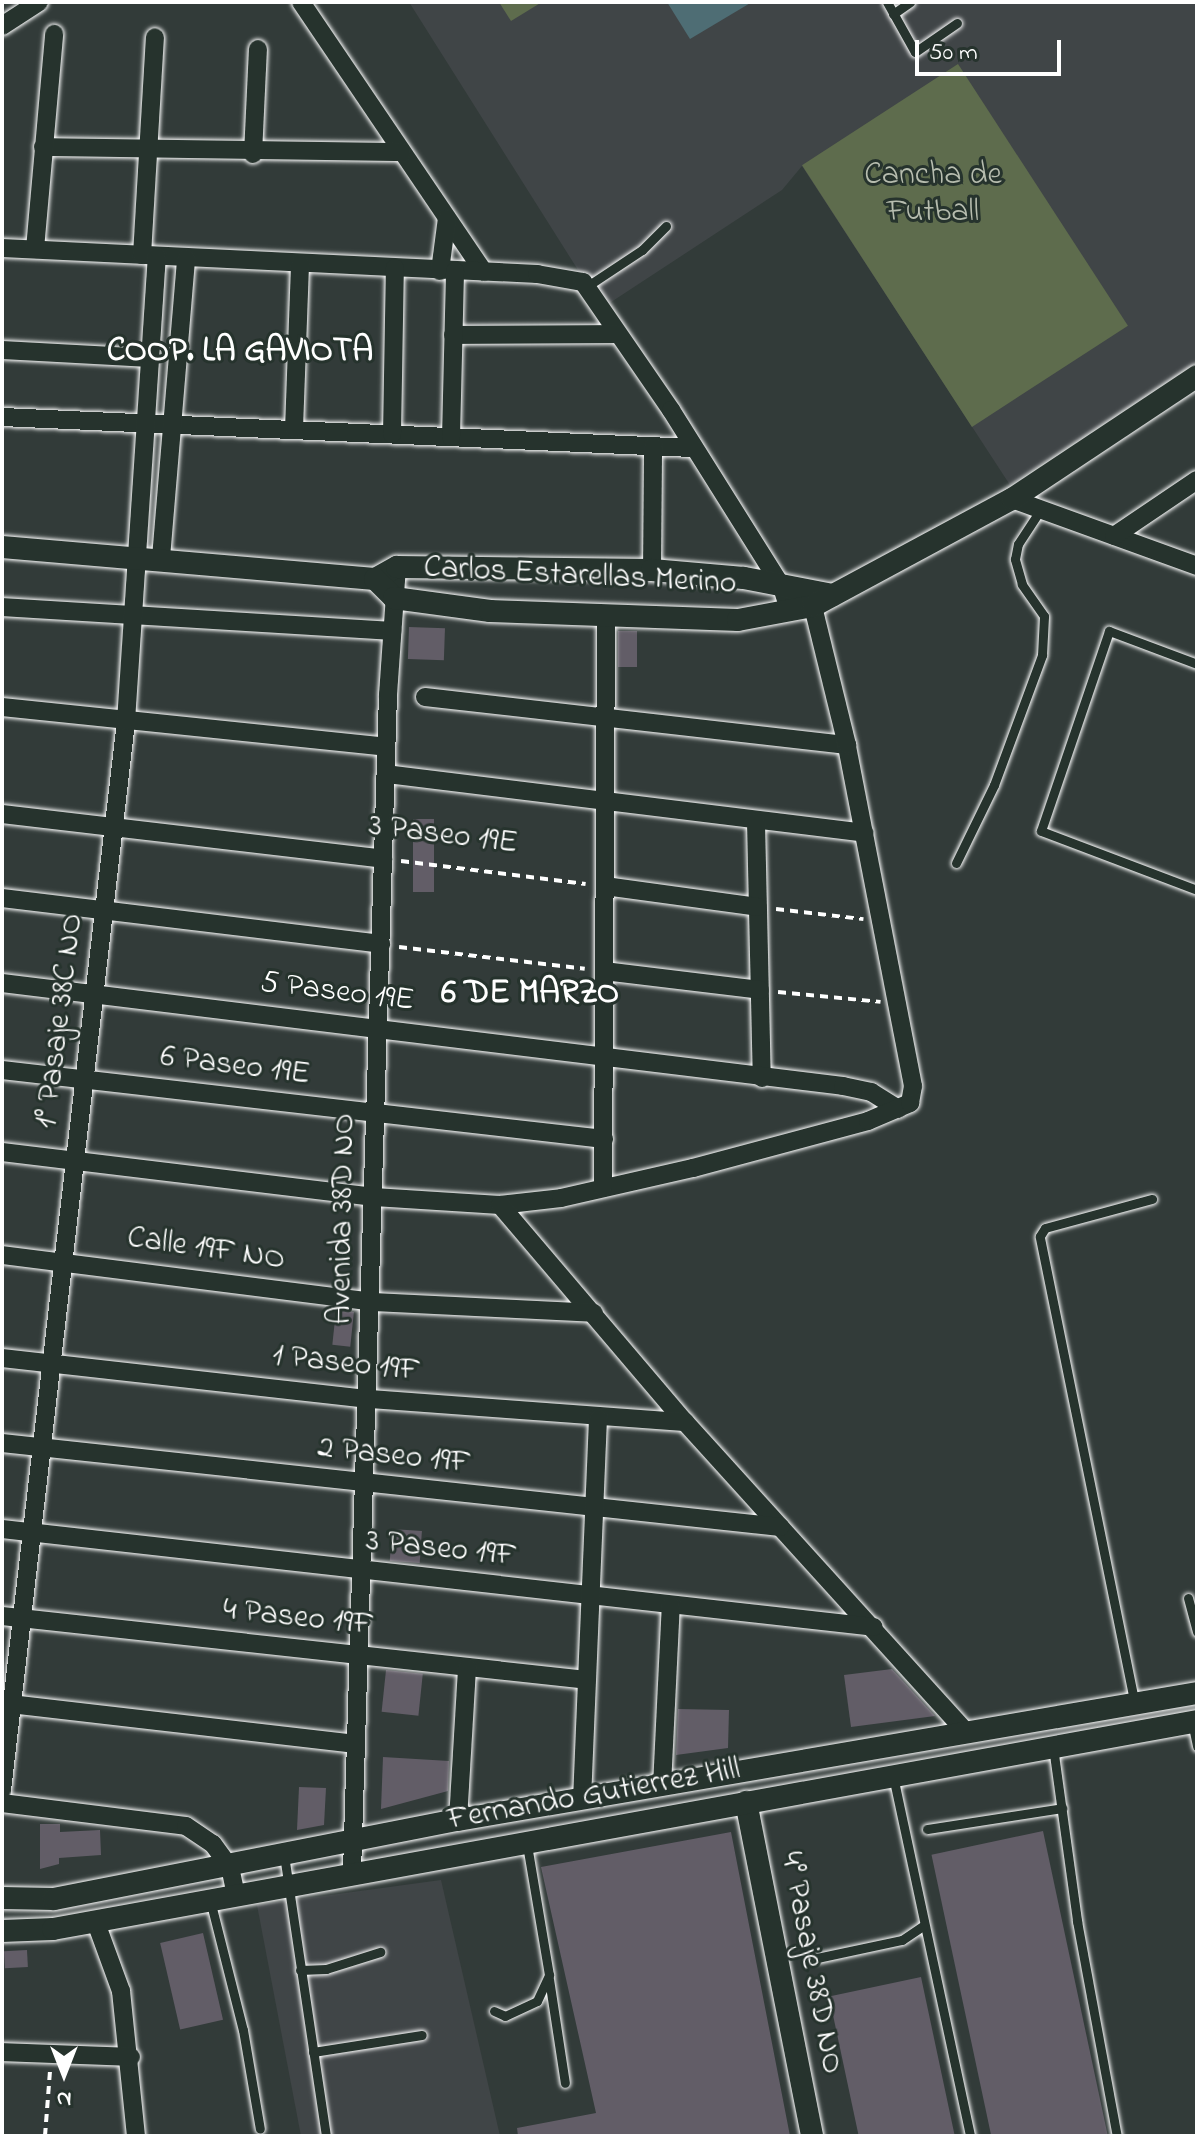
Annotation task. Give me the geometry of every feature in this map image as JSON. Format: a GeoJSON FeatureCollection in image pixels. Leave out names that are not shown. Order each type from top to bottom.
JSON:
{"type":"FeatureCollection","features":[{"type":"Feature","properties":{"kind":"street"},"geometry":{"type":"LineString","coordinates":[[2,26],[39,2]]}},
{"type":"Feature","properties":{"kind":"street"},"geometry":{"type":"LineString","coordinates":[[301,2],[484,272]]}},
{"type":"Feature","properties":{"kind":"street"},"geometry":{"type":"LineString","coordinates":[[35,249],[54,34]]}},
{"type":"Feature","properties":{"kind":"street","name":"1° Pasaje 38C NO"},"geometry":{"type":"LineString","coordinates":[[2,1790],[11,1617],[30,1532],[126,721],[150,358],[150,151],[155,37]]}},
{"type":"Feature","properties":{"kind":"street"},"geometry":{"type":"LineString","coordinates":[[253,154],[258,49]]}},
{"type":"Feature","properties":{"kind":"street"},"geometry":{"type":"LineString","coordinates":[[43,147],[253,154],[402,152]]}},
{"type":"Feature","properties":{"kind":"street"},"geometry":{"type":"LineString","coordinates":[[447,218],[447,271],[453,335],[451,437]]}},
{"type":"Feature","properties":{"kind":"street"},"geometry":{"type":"LineString","coordinates":[[2,248],[560,276],[586,287],[782,587],[789,610]]}},
{"type":"Feature","properties":{"kind":"street"},"geometry":{"type":"LineString","coordinates":[[161,558],[186,258]]}},
{"type":"Feature","properties":{"kind":"street"},"geometry":{"type":"LineString","coordinates":[[294,429],[300,263]]}},
{"type":"Feature","properties":{"kind":"street"},"geometry":{"type":"LineString","coordinates":[[392,434],[395,268]]}},
{"type":"Feature","properties":{"kind":"street"},"geometry":{"type":"LineString","coordinates":[[453,335],[617,334]]}},
{"type":"Feature","properties":{"kind":"street"},"geometry":{"type":"LineString","coordinates":[[2,350],[150,358]]}},
{"type":"Feature","properties":{"kind":"street","name":"Carlos Estarellas Merino"},"geometry":{"type":"LineString","coordinates":[[375,579],[394,598],[490,611],[738,620],[789,610],[1012,499],[1197,376]]}},
{"type":"Feature","properties":{"kind":"street"},"geometry":{"type":"LineString","coordinates":[[2,417],[173,428],[294,429],[693,448]]}},
{"type":"Feature","properties":{"kind":"street"},"geometry":{"type":"LineString","coordinates":[[652,570],[653,446]]}},
{"type":"Feature","properties":{"kind":"street"},"geometry":{"type":"LineString","coordinates":[[1114,536],[1197,480]]}},
{"type":"Feature","properties":{"kind":"street"},"geometry":{"type":"LineString","coordinates":[[1012,499],[1197,566]]}},
{"type":"Feature","properties":{"kind":"street","name":"Carlos Estarellas Merino"},"geometry":{"type":"LineString","coordinates":[[2,547],[161,558],[375,579],[397,567],[652,570],[744,578],[818,597]]}},
{"type":"Feature","properties":{"kind":"street","name":"Avenida 38D NO"},"geometry":{"type":"LineString","coordinates":[[352,1872],[362,1656],[386,747],[397,567]]}},
{"type":"Feature","properties":{"kind":"street"},"geometry":{"type":"LineString","coordinates":[[2,1152],[374,1197],[500,1205],[603,1188],[898,1109],[910,1103],[913,1086],[877,921],[864,833],[818,597]]}},
{"type":"Feature","properties":{"kind":"street"},"geometry":{"type":"LineString","coordinates":[[2,607],[392,631]]}},
{"type":"Feature","properties":{"kind":"street"},"geometry":{"type":"LineString","coordinates":[[603,1188],[606,615]]}},
{"type":"Feature","properties":{"kind":"street"},"geometry":{"type":"LineString","coordinates":[[425,697],[847,745]]}},
{"type":"Feature","properties":{"kind":"street"},"geometry":{"type":"LineString","coordinates":[[2,707],[386,747]]}},
{"type":"Feature","properties":{"kind":"street"},"geometry":{"type":"LineString","coordinates":[[386,774],[864,833]]}},
{"type":"Feature","properties":{"kind":"street","name":"3 Paseo 19E"},"geometry":{"type":"LineString","coordinates":[[2,814],[383,859]]}},
{"type":"Feature","properties":{"kind":"street"},"geometry":{"type":"LineString","coordinates":[[756,822],[762,1078]]}},
{"type":"Feature","properties":{"kind":"street"},"geometry":{"type":"LineString","coordinates":[[605,886],[758,907]]}},
{"type":"Feature","properties":{"kind":"street"},"geometry":{"type":"LineString","coordinates":[[2,898],[381,944]]}},
{"type":"Feature","properties":{"kind":"street"},"geometry":{"type":"LineString","coordinates":[[604,971],[760,990]]}},
{"type":"Feature","properties":{"kind":"street","name":"5 Paseo 19E"},"geometry":{"type":"LineString","coordinates":[[2,983],[871,1092],[898,1109]]}},
{"type":"Feature","properties":{"kind":"street","name":"6 Paseo 19E"},"geometry":{"type":"LineString","coordinates":[[2,1070],[604,1139]]}},
{"type":"Feature","properties":{"kind":"street"},"geometry":{"type":"LineString","coordinates":[[500,1205],[685,1422],[874,1627],[964,1730]]}},
{"type":"Feature","properties":{"kind":"street","name":"Calle 19F NO"},"geometry":{"type":"LineString","coordinates":[[2,1255],[62,1260],[372,1302],[594,1313]]}},
{"type":"Feature","properties":{"kind":"street","name":"1 Paseo 19F"},"geometry":{"type":"LineString","coordinates":[[2,1358],[369,1399],[685,1422]]}},
{"type":"Feature","properties":{"kind":"street"},"geometry":{"type":"LineString","coordinates":[[582,1800],[598,1418]]}},
{"type":"Feature","properties":{"kind":"street","name":"2 Paseo 19F"},"geometry":{"type":"LineString","coordinates":[[2,1443],[780,1527]]}},
{"type":"Feature","properties":{"kind":"street","name":"3 Paseo 19F"},"geometry":{"type":"LineString","coordinates":[[2,1529],[874,1627]]}},
{"type":"Feature","properties":{"kind":"street"},"geometry":{"type":"LineString","coordinates":[[662,1786],[671,1605]]}},
{"type":"Feature","properties":{"kind":"street","name":"4 Paseo 19F"},"geometry":{"type":"LineString","coordinates":[[11,1617],[587,1680]]}},
{"type":"Feature","properties":{"kind":"street"},"geometry":{"type":"LineString","coordinates":[[458,1820],[467,1667]]}},
{"type":"Feature","properties":{"kind":"street","name":"Fernando Gutierrez Hill"},"geometry":{"type":"LineString","coordinates":[[2,1898],[54,1899],[458,1820],[1134,1700],[1197,1693]]}},
{"type":"Feature","properties":{"kind":"street"},"geometry":{"type":"LineString","coordinates":[[7,1704],[356,1744]]}},
{"type":"Feature","properties":{"kind":"street","name":"Fernando Gutierrez Hill"},"geometry":{"type":"LineString","coordinates":[[2,1931],[95,1920],[210,1900],[1194,1722]]}},
{"type":"Feature","properties":{"kind":"street","name":"4° Pasaje 38D NO"},"geometry":{"type":"LineString","coordinates":[[746,1802],[812,2136]]}},
{"type":"Feature","properties":{"kind":"street"},"geometry":{"type":"LineString","coordinates":[[2,1803],[186,1826],[213,1844],[230,1867],[236,1895]]}},
{"type":"Feature","properties":{"kind":"street"},"geometry":{"type":"LineString","coordinates":[[95,1920],[121,1991],[131,2057],[136,2136]]}},
{"type":"Feature","properties":{"kind":"street"},"geometry":{"type":"LineString","coordinates":[[2,2052],[131,2057]]}},
{"type":"Feature","properties":{"kind":"lane"},"geometry":{"type":"LineString","coordinates":[[887,2],[915,52],[957,23]]}},
{"type":"Feature","properties":{"kind":"lane"},"geometry":{"type":"LineString","coordinates":[[893,14],[910,2]]}},
{"type":"Feature","properties":{"kind":"lane"},"geometry":{"type":"LineString","coordinates":[[586,287],[642,250],[666,226]]}},
{"type":"Feature","properties":{"kind":"lane"},"geometry":{"type":"LineString","coordinates":[[956,863],[994,785],[1042,655],[1044,616],[1022,584],[1015,559],[1018,544],[1041,509]]}},
{"type":"Feature","properties":{"kind":"lane"},"geometry":{"type":"LineString","coordinates":[[1197,664],[1109,631],[1041,831],[1197,890]]}},
{"type":"Feature","properties":{"kind":"lane"},"geometry":{"type":"LineString","coordinates":[[1134,1700],[1040,1236],[1045,1228],[1152,1199]]}},
{"type":"Feature","properties":{"kind":"lane"},"geometry":{"type":"LineString","coordinates":[[1188,1598],[1197,1632]]}},
{"type":"Feature","properties":{"kind":"lane"},"geometry":{"type":"LineString","coordinates":[[1194,1722],[1197,1746]]}},
{"type":"Feature","properties":{"kind":"lane"},"geometry":{"type":"LineString","coordinates":[[1053,1747],[1117,2136]]}},
{"type":"Feature","properties":{"kind":"lane"},"geometry":{"type":"LineString","coordinates":[[893,1776],[970,2136]]}},
{"type":"Feature","properties":{"kind":"lane"},"geometry":{"type":"LineString","coordinates":[[927,1829],[1062,1808]]}},
{"type":"Feature","properties":{"kind":"lane"},"geometry":{"type":"LineString","coordinates":[[526,1841],[565,2083]]}},
{"type":"Feature","properties":{"kind":"lane"},"geometry":{"type":"LineString","coordinates":[[284,1855],[326,2136]]}},
{"type":"Feature","properties":{"kind":"lane"},"geometry":{"type":"LineString","coordinates":[[210,1900],[243,2030],[260,2129]]}},
{"type":"Feature","properties":{"kind":"lane"},"geometry":{"type":"LineString","coordinates":[[817,1958],[902,1940],[923,1926]]}},
{"type":"Feature","properties":{"kind":"lane"},"geometry":{"type":"LineString","coordinates":[[300,1970],[326,1969],[380,1952]]}},
{"type":"Feature","properties":{"kind":"lane"},"geometry":{"type":"LineString","coordinates":[[494,2011],[505,2016],[537,2001],[549,1975]]}},
{"type":"Feature","properties":{"kind":"lane"},"geometry":{"type":"LineString","coordinates":[[313,2052],[422,2035]]}},
{"type":"Feature","properties":{"kind":"path","name":"3 Paseo 19E"},"geometry":{"type":"LineString","coordinates":[[383,859],[605,886]]}},
{"type":"Feature","properties":{"kind":"path"},"geometry":{"type":"LineString","coordinates":[[758,907],[877,921]]}},
{"type":"Feature","properties":{"kind":"path"},"geometry":{"type":"LineString","coordinates":[[381,944],[604,971]]}},
{"type":"Feature","properties":{"kind":"path"},"geometry":{"type":"LineString","coordinates":[[760,990],[895,1004]]}},
{"type":"Feature","properties":{"kind":"path"},"geometry":{"type":"LineString","coordinates":[[45,2136],[52,2054]]}},
{"type":"Feature","properties":{"kind":"shaded area"},"geometry":{"type":"Polygon","coordinates":[[[409,2],[1197,2],[1197,362],[1010,485],[802,166],[782,190],[602,308],[409,2]]]}},
{"type":"Feature","properties":{"kind":"shaded area"},"geometry":{"type":"Polygon","coordinates":[[[441,1880],[500,2136],[301,2136],[257,1905],[441,1880]]]}},
{"type":"Feature","properties":{"kind":"green space"},"geometry":{"type":"Polygon","coordinates":[[[499,2],[542,2],[511,21],[499,2]]]}},
{"type":"Feature","properties":{"kind":"green space","name":"Cancha de Futball"},"geometry":{"type":"Polygon","coordinates":[[[958,64],[1128,326],[972,427],[802,165],[958,64]]]}},
{"type":"Feature","properties":{"kind":"water"},"geometry":{"type":"Polygon","coordinates":[[[667,2],[752,2],[690,39],[667,2]]]}},
{"type":"Feature","properties":{"kind":"building"},"geometry":{"type":"Polygon","coordinates":[[[409,627],[445,628],[444,660],[408,659],[409,627]]]}},
{"type":"Feature","properties":{"kind":"building"},"geometry":{"type":"Polygon","coordinates":[[[618,631],[637,631],[637,667],[618,667],[618,631]]]}},
{"type":"Feature","properties":{"kind":"building"},"geometry":{"type":"Polygon","coordinates":[[[413,819],[434,819],[434,892],[413,892],[413,819]]]}},
{"type":"Feature","properties":{"kind":"building"},"geometry":{"type":"Polygon","coordinates":[[[336,1310],[354,1312],[350,1347],[332,1345],[336,1310]]]}},
{"type":"Feature","properties":{"kind":"building"},"geometry":{"type":"Polygon","coordinates":[[[392,1529],[422,1531],[420,1563],[390,1561],[392,1529]]]}},
{"type":"Feature","properties":{"kind":"building"},"geometry":{"type":"Polygon","coordinates":[[[892,1669],[935,1716],[851,1727],[844,1675],[892,1669]]]}},
{"type":"Feature","properties":{"kind":"building"},"geometry":{"type":"Polygon","coordinates":[[[386,1670],[423,1674],[418,1716],[382,1712],[386,1670]]]}},
{"type":"Feature","properties":{"kind":"building"},"geometry":{"type":"Polygon","coordinates":[[[678,1709],[729,1710],[728,1748],[676,1755],[678,1709]]]}},
{"type":"Feature","properties":{"kind":"building"},"geometry":{"type":"Polygon","coordinates":[[[383,1757],[449,1761],[448,1791],[381,1809],[383,1757]]]}},
{"type":"Feature","properties":{"kind":"building"},"geometry":{"type":"Polygon","coordinates":[[[299,1787],[326,1788],[324,1825],[297,1830],[299,1787]]]}},
{"type":"Feature","properties":{"kind":"building"},"geometry":{"type":"Polygon","coordinates":[[[40,1824],[60,1824],[60,1832],[100,1830],[101,1855],[59,1858],[59,1864],[40,1869],[40,1824]]]}},
{"type":"Feature","properties":{"kind":"building"},"geometry":{"type":"Polygon","coordinates":[[[1043,1831],[1108,2135],[991,2136],[931,1855],[1043,1831]]]}},
{"type":"Feature","properties":{"kind":"building"},"geometry":{"type":"Polygon","coordinates":[[[731,1832],[790,2136],[518,2136],[517,2128],[596,2113],[541,1867],[731,1832]]]}},
{"type":"Feature","properties":{"kind":"building"},"geometry":{"type":"Polygon","coordinates":[[[203,1933],[223,2020],[180,2030],[160,1943],[203,1933]]]}},
{"type":"Feature","properties":{"kind":"building"},"geometry":{"type":"Polygon","coordinates":[[[27,1950],[28,1967],[5,1968],[4,1951],[27,1950]]]}},
{"type":"Feature","properties":{"kind":"building"},"geometry":{"type":"Polygon","coordinates":[[[921,1977],[955,2135],[859,2136],[829,1997],[921,1977]]]}},
{"type":"Feature","properties":{"kind":"district","name":"COOP. LA GAVIOTA"},"geometry":{"type":"Point","coordinates":[240,353]}},
{"type":"Feature","properties":{"kind":"district","name":"6 DE MARZO"},"geometry":{"type":"Point","coordinates":[530,995]}}]}
